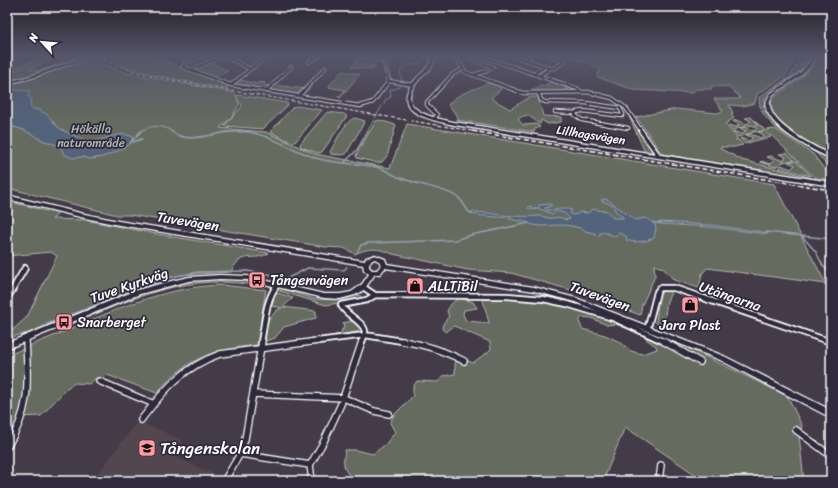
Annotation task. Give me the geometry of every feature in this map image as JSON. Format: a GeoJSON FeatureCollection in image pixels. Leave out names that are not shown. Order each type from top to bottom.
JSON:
{"type":"FeatureCollection","features":[{"type":"Feature","properties":{"kind":"street"},"geometry":{"type":"LineString","coordinates":[[7,83],[23,79]]}},
{"type":"Feature","properties":{"kind":"street"},"geometry":{"type":"LineString","coordinates":[[212,79],[231,86],[364,106],[373,102],[389,81],[413,85]]}},
{"type":"Feature","properties":{"kind":"street"},"geometry":{"type":"LineString","coordinates":[[231,86],[239,79]]}},
{"type":"Feature","properties":{"kind":"street"},"geometry":{"type":"LineString","coordinates":[[266,91],[279,79]]}},
{"type":"Feature","properties":{"kind":"street"},"geometry":{"type":"LineString","coordinates":[[299,96],[315,79]]}},
{"type":"Feature","properties":{"kind":"street","name":"Lillhagsvägen"},"geometry":{"type":"LineString","coordinates":[[419,79],[407,94],[408,102],[411,107],[419,113],[434,119],[831,184]]}},
{"type":"Feature","properties":{"kind":"street"},"geometry":{"type":"LineString","coordinates":[[434,119],[436,114],[427,102],[449,79]]}},
{"type":"Feature","properties":{"kind":"street"},"geometry":{"type":"LineString","coordinates":[[480,79],[523,93],[539,94],[592,92],[612,98],[623,104],[659,156]]}},
{"type":"Feature","properties":{"kind":"street"},"geometry":{"type":"LineString","coordinates":[[547,79],[578,89],[582,92]]}},
{"type":"Feature","properties":{"kind":"street"},"geometry":{"type":"LineString","coordinates":[[793,79],[770,95],[767,100],[767,107],[775,121],[788,132],[831,157]]}},
{"type":"Feature","properties":{"kind":"street"},"geometry":{"type":"LineString","coordinates":[[539,94],[541,100],[545,102],[586,103],[610,106],[620,108],[623,114],[620,116],[583,111],[576,113],[555,112]]}},
{"type":"Feature","properties":{"kind":"street"},"geometry":{"type":"LineString","coordinates":[[576,113],[575,116],[582,120],[628,128]]}},
{"type":"Feature","properties":{"kind":"street","name":"Tuvevägen"},"geometry":{"type":"LineString","coordinates":[[7,197],[119,223],[366,263],[370,259],[378,258],[383,261],[384,266],[547,292],[576,300],[648,327],[742,367],[831,414]]}},
{"type":"Feature","properties":{"kind":"street"},"geometry":{"type":"LineString","coordinates":[[366,263],[367,270],[373,272],[380,271],[384,266]]}},
{"type":"Feature","properties":{"kind":"street"},"geometry":{"type":"LineString","coordinates":[[7,299],[25,268]]}},
{"type":"Feature","properties":{"kind":"street"},"geometry":{"type":"LineString","coordinates":[[373,272],[363,287],[375,295],[516,296],[554,300],[619,320],[659,338],[700,362]]}},
{"type":"Feature","properties":{"kind":"street","name":"Tuve Kyrkväg"},"geometry":{"type":"LineString","coordinates":[[7,346],[139,292],[171,283],[197,278],[248,278],[331,297],[350,294],[363,287]]}},
{"type":"Feature","properties":{"kind":"street"},"geometry":{"type":"LineString","coordinates":[[224,481],[240,454],[245,440],[254,394],[268,303],[271,293],[276,285]]}},
{"type":"Feature","properties":{"kind":"street","name":"Utängarna"},"geometry":{"type":"LineString","coordinates":[[648,327],[657,292],[660,288],[665,287],[681,291],[831,342]]}},
{"type":"Feature","properties":{"kind":"street"},"geometry":{"type":"LineString","coordinates":[[312,481],[310,465],[324,441],[344,398],[365,335],[364,328],[344,311],[341,305],[367,300],[375,295]]}},
{"type":"Feature","properties":{"kind":"street"},"geometry":{"type":"LineString","coordinates":[[141,420],[178,376],[199,361],[220,354],[365,335],[430,346],[445,351],[464,361]]}},
{"type":"Feature","properties":{"kind":"street"},"geometry":{"type":"LineString","coordinates":[[7,447],[17,430],[25,411],[27,357],[26,338]]}},
{"type":"Feature","properties":{"kind":"street"},"geometry":{"type":"LineString","coordinates":[[99,381],[154,404]]}},
{"type":"Feature","properties":{"kind":"street"},"geometry":{"type":"LineString","coordinates":[[254,394],[344,398],[374,411],[389,414]]}},
{"type":"Feature","properties":{"kind":"street","name":"Tuvevägen"},"geometry":{"type":"LineString","coordinates":[[794,394],[831,418]]}},
{"type":"Feature","properties":{"kind":"street"},"geometry":{"type":"LineString","coordinates":[[796,430],[831,456]]}},
{"type":"Feature","properties":{"kind":"street"},"geometry":{"type":"LineString","coordinates":[[240,454],[310,465]]}},
{"type":"Feature","properties":{"kind":"street"},"geometry":{"type":"LineString","coordinates":[[659,481],[661,465]]}},
{"type":"Feature","properties":{"kind":"shaded area","name":"Tångenskolan"},"geometry":{"type":"Polygon","coordinates":[[[138,421],[182,440],[172,456],[221,477],[218,481],[92,481],[138,421]]]}},
{"type":"Feature","properties":{"kind":"green space"},"geometry":{"type":"Polygon","coordinates":[[[7,79],[20,79],[7,83],[7,79]]]}},
{"type":"Feature","properties":{"kind":"green space","name":"Hökälla naturområde"},"geometry":{"type":"Polygon","coordinates":[[[31,79],[158,79],[235,93],[237,97],[238,95],[287,103],[288,105],[263,129],[224,126],[242,106],[237,98],[239,105],[231,118],[220,128],[266,132],[315,154],[390,168],[407,124],[774,184],[826,284],[707,268],[702,274],[699,288],[674,280],[663,268],[654,265],[655,276],[642,305],[640,315],[578,292],[511,273],[468,270],[393,254],[383,250],[369,249],[355,254],[344,248],[326,247],[130,215],[117,215],[7,188],[7,85],[31,79]]]}},
{"type":"Feature","properties":{"kind":"green space"},"geometry":{"type":"Polygon","coordinates":[[[173,79],[211,79],[228,86],[227,89],[173,79]]]}},
{"type":"Feature","properties":{"kind":"green space"},"geometry":{"type":"Polygon","coordinates":[[[241,79],[240,80],[257,84],[259,82],[265,83],[264,85],[271,86],[263,90],[234,84],[241,79]]]}},
{"type":"Feature","properties":{"kind":"green space"},"geometry":{"type":"Polygon","coordinates":[[[335,79],[356,79],[340,98],[337,96],[341,95],[345,90],[328,87],[335,79]]]}},
{"type":"Feature","properties":{"kind":"green space"},"geometry":{"type":"Polygon","coordinates":[[[602,79],[781,79],[757,94],[755,103],[743,106],[729,105],[733,113],[731,115],[734,118],[725,124],[737,138],[736,140],[739,140],[743,145],[721,147],[721,149],[742,160],[816,179],[738,168],[663,154],[656,147],[658,147],[636,117],[676,109],[717,113],[723,111],[714,99],[740,99],[739,96],[728,87],[712,86],[711,89],[696,89],[692,93],[634,90],[602,79]]]}},
{"type":"Feature","properties":{"kind":"green space"},"geometry":{"type":"Polygon","coordinates":[[[786,79],[789,79],[769,93],[765,98],[764,108],[760,107],[759,97],[786,79]]]}},
{"type":"Feature","properties":{"kind":"green space"},"geometry":{"type":"Polygon","coordinates":[[[831,79],[831,155],[792,133],[776,117],[772,108],[772,99],[798,80],[831,79]]]}},
{"type":"Feature","properties":{"kind":"green space"},"geometry":{"type":"Polygon","coordinates":[[[551,81],[578,91],[568,92],[565,87],[567,92],[539,92],[539,90],[536,92],[531,90],[536,87],[546,85],[551,81]]]}},
{"type":"Feature","properties":{"kind":"green space"},"geometry":{"type":"Polygon","coordinates":[[[277,82],[275,85],[305,89],[300,94],[296,95],[270,91],[269,89],[277,82]]]}},
{"type":"Feature","properties":{"kind":"green space"},"geometry":{"type":"Polygon","coordinates":[[[487,83],[499,86],[501,89],[491,98],[510,109],[530,97],[538,97],[543,116],[561,117],[561,122],[548,124],[541,120],[540,124],[527,116],[518,119],[523,125],[537,124],[540,127],[535,129],[534,132],[457,120],[457,115],[448,105],[461,94],[487,83]]]}},
{"type":"Feature","properties":{"kind":"green space"},"geometry":{"type":"Polygon","coordinates":[[[297,106],[322,110],[295,142],[289,141],[270,132],[293,107],[297,106]]]}},
{"type":"Feature","properties":{"kind":"green space"},"geometry":{"type":"Polygon","coordinates":[[[761,110],[765,111],[779,127],[787,133],[831,159],[831,170],[816,153],[772,124],[761,110]]]}},
{"type":"Feature","properties":{"kind":"green space"},"geometry":{"type":"Polygon","coordinates":[[[327,112],[344,114],[347,116],[322,152],[318,153],[301,147],[300,144],[327,112]]]}},
{"type":"Feature","properties":{"kind":"green space"},"geometry":{"type":"Polygon","coordinates":[[[628,114],[653,149],[653,152],[644,150],[628,114]]]}},
{"type":"Feature","properties":{"kind":"green space"},"geometry":{"type":"Polygon","coordinates":[[[751,117],[758,124],[755,125],[760,125],[771,137],[745,144],[740,138],[749,141],[753,138],[746,135],[750,134],[761,138],[764,135],[758,132],[764,131],[754,132],[738,137],[733,131],[742,134],[746,131],[739,128],[732,130],[728,125],[736,127],[739,125],[733,121],[736,120],[747,124],[751,121],[745,118],[751,117]],[[752,125],[744,127],[754,131],[757,128],[752,125]]]}},
{"type":"Feature","properties":{"kind":"green space"},"geometry":{"type":"Polygon","coordinates":[[[355,118],[365,121],[346,154],[331,154],[330,152],[341,132],[348,122],[355,118]]]}},
{"type":"Feature","properties":{"kind":"green space"},"geometry":{"type":"Polygon","coordinates":[[[379,120],[396,125],[387,156],[382,162],[378,163],[357,158],[357,153],[376,121],[379,120]]]}},
{"type":"Feature","properties":{"kind":"green space"},"geometry":{"type":"Polygon","coordinates":[[[775,129],[813,154],[831,178],[821,179],[814,177],[766,130],[775,129]]]}},
{"type":"Feature","properties":{"kind":"green space"},"geometry":{"type":"Polygon","coordinates":[[[787,153],[794,160],[783,162],[775,167],[760,162],[762,161],[770,164],[774,160],[767,157],[771,156],[783,161],[786,157],[779,154],[787,153]]]}},
{"type":"Feature","properties":{"kind":"green space"},"geometry":{"type":"Polygon","coordinates":[[[796,161],[811,176],[779,168],[781,165],[791,169],[795,165],[788,162],[796,161]]]}},
{"type":"Feature","properties":{"kind":"green space"},"geometry":{"type":"Polygon","coordinates":[[[7,201],[58,214],[52,219],[85,220],[269,253],[263,256],[247,258],[239,261],[231,272],[180,275],[146,284],[28,333],[7,338],[7,335],[27,317],[57,256],[51,252],[7,256],[7,201]]]}},
{"type":"Feature","properties":{"kind":"green space"},"geometry":{"type":"Polygon","coordinates":[[[210,279],[232,279],[267,285],[264,287],[236,283],[210,282],[186,285],[140,297],[67,326],[67,323],[155,290],[173,285],[210,279]]]}},
{"type":"Feature","properties":{"kind":"green space"},"geometry":{"type":"Polygon","coordinates":[[[221,285],[266,290],[261,320],[269,319],[276,311],[282,308],[272,306],[277,293],[293,298],[283,307],[316,311],[316,318],[284,327],[275,338],[265,341],[265,344],[233,348],[205,356],[192,362],[180,370],[157,393],[107,375],[102,379],[96,378],[89,384],[75,383],[67,388],[41,416],[20,417],[7,442],[7,356],[128,305],[146,299],[183,289],[221,285]]]}},
{"type":"Feature","properties":{"kind":"green space"},"geometry":{"type":"Polygon","coordinates":[[[283,289],[314,299],[341,300],[359,295],[364,299],[326,305],[279,291],[283,289]]]}},
{"type":"Feature","properties":{"kind":"green space"},"geometry":{"type":"Polygon","coordinates":[[[661,291],[672,291],[667,301],[663,329],[656,322],[659,294],[661,291]]]}},
{"type":"Feature","properties":{"kind":"green space"},"geometry":{"type":"Polygon","coordinates":[[[497,297],[528,298],[606,317],[610,322],[615,320],[624,324],[626,328],[615,324],[607,325],[591,318],[582,317],[579,321],[582,329],[605,335],[620,342],[631,351],[642,354],[657,349],[656,346],[647,340],[646,336],[648,335],[673,341],[773,389],[788,397],[802,426],[799,435],[804,481],[705,481],[625,427],[603,481],[354,481],[348,474],[344,464],[345,450],[355,450],[373,454],[386,444],[395,432],[390,423],[394,415],[413,396],[413,387],[417,381],[438,382],[443,376],[455,374],[455,363],[461,358],[473,363],[491,349],[490,342],[454,326],[446,332],[442,329],[443,324],[449,316],[447,312],[450,305],[460,298],[473,302],[477,308],[464,310],[463,314],[466,321],[489,323],[483,300],[497,297]]]}},
{"type":"Feature","properties":{"kind":"green space"},"geometry":{"type":"Polygon","coordinates":[[[352,321],[361,327],[362,331],[335,336],[341,334],[342,329],[344,329],[343,323],[352,321]]]}},
{"type":"Feature","properties":{"kind":"water"},"geometry":{"type":"Polygon","coordinates":[[[12,87],[14,90],[30,91],[28,96],[32,100],[30,103],[31,108],[37,110],[40,109],[41,112],[48,116],[59,128],[76,137],[88,141],[94,141],[116,135],[127,135],[133,137],[130,144],[118,151],[102,157],[91,159],[83,157],[72,158],[64,154],[60,146],[42,140],[24,130],[7,125],[7,88],[12,87]]]}},
{"type":"Feature","properties":{"kind":"water"},"geometry":{"type":"Polygon","coordinates":[[[602,199],[608,200],[635,220],[646,218],[654,223],[656,228],[654,238],[633,242],[626,240],[627,237],[620,233],[614,236],[604,232],[600,233],[599,237],[594,233],[572,226],[536,226],[523,220],[518,221],[505,217],[471,214],[473,211],[508,216],[540,216],[562,218],[566,220],[570,219],[560,212],[555,211],[553,214],[541,209],[536,209],[539,208],[539,205],[551,204],[551,206],[545,208],[546,210],[568,209],[572,210],[570,213],[572,215],[580,212],[588,213],[593,209],[603,211],[606,210],[613,218],[624,218],[616,212],[613,205],[602,201],[602,199]]]}},
{"type":"Feature","properties":{"kind":"water"},"geometry":{"type":"Polygon","coordinates":[[[530,206],[536,209],[532,209],[528,208],[530,206]]]}},
{"type":"Feature","properties":{"kind":"water"},"geometry":{"type":"Polygon","coordinates":[[[660,222],[710,225],[763,232],[768,234],[710,227],[660,224],[660,222]]]}},
{"type":"Feature","properties":{"kind":"waterway"},"geometry":{"type":"LineString","coordinates":[[384,104],[385,100],[391,97],[390,90],[398,88],[401,84]]}},
{"type":"Feature","properties":{"kind":"waterway"},"geometry":{"type":"LineString","coordinates":[[375,118],[382,106]]}},
{"type":"Feature","properties":{"kind":"waterway"},"geometry":{"type":"LineString","coordinates":[[367,132],[374,120]]}},
{"type":"Feature","properties":{"kind":"waterway"},"geometry":{"type":"LineString","coordinates":[[140,132],[147,128],[156,126],[169,129],[171,131]]}},
{"type":"Feature","properties":{"kind":"waterway"},"geometry":{"type":"LineString","coordinates":[[171,131],[178,136],[195,138],[225,132]]}},
{"type":"Feature","properties":{"kind":"waterway"},"geometry":{"type":"LineString","coordinates":[[225,132],[243,131],[262,135],[316,158],[383,169],[398,177],[450,193],[458,197],[469,212],[472,213]]}},
{"type":"Feature","properties":{"kind":"waterway"},"geometry":{"type":"LineString","coordinates":[[345,162],[357,150],[368,131]]}},
{"type":"Feature","properties":{"kind":"waterway"},"geometry":{"type":"LineString","coordinates":[[130,143],[140,132]]}},
{"type":"Feature","properties":{"kind":"waterway"},"geometry":{"type":"LineString","coordinates":[[225,132],[246,132]]}},
{"type":"Feature","properties":{"kind":"waterway"},"geometry":{"type":"LineString","coordinates":[[133,142],[142,139]]}},
{"type":"Feature","properties":{"kind":"waterway"},"geometry":{"type":"LineString","coordinates":[[357,252],[361,245],[369,243],[455,240],[471,235],[529,223]]}},
{"type":"Feature","properties":{"kind":"waterway"},"geometry":{"type":"LineString","coordinates":[[653,223],[661,223]]}},
{"type":"Feature","properties":{"kind":"waterway"},"geometry":{"type":"LineString","coordinates":[[766,232],[831,239]]}},
{"type":"Feature","properties":{"kind":"waterway"},"geometry":{"type":"LineString","coordinates":[[802,236],[816,252],[823,266],[831,273]]}},
{"type":"Feature","properties":{"kind":"waterway"},"geometry":{"type":"LineString","coordinates":[[47,324],[168,278],[197,272],[247,271],[268,274],[286,279],[308,268],[344,270],[347,267]]}},
{"type":"Feature","properties":{"kind":"waterway"},"geometry":{"type":"LineString","coordinates":[[831,278],[829,284],[831,285]]}},
{"type":"Feature","properties":{"kind":"railway"},"geometry":{"type":"LineString","coordinates":[[167,79],[473,131]]}},
{"type":"Feature","properties":{"kind":"railway"},"geometry":{"type":"LineString","coordinates":[[473,131],[831,190]]}},
{"type":"Feature","properties":{"kind":"railway"},"geometry":{"type":"LineString","coordinates":[[473,131],[478,132]]}},
{"type":"Feature","properties":{"kind":"place","name":"Tångenvägen"},"geometry":{"type":"Point","coordinates":[257,280]}},
{"type":"Feature","properties":{"kind":"place","name":"ALLTiBil"},"geometry":{"type":"Point","coordinates":[415,286]}},
{"type":"Feature","properties":{"kind":"place","name":"Jara Plast"},"geometry":{"type":"Point","coordinates":[690,305]}},
{"type":"Feature","properties":{"kind":"place","name":"Snarberget"},"geometry":{"type":"Point","coordinates":[64,322]}},
{"type":"Feature","properties":{"kind":"place","name":"Tångenskolan"},"geometry":{"type":"Point","coordinates":[147,448]}}]}
